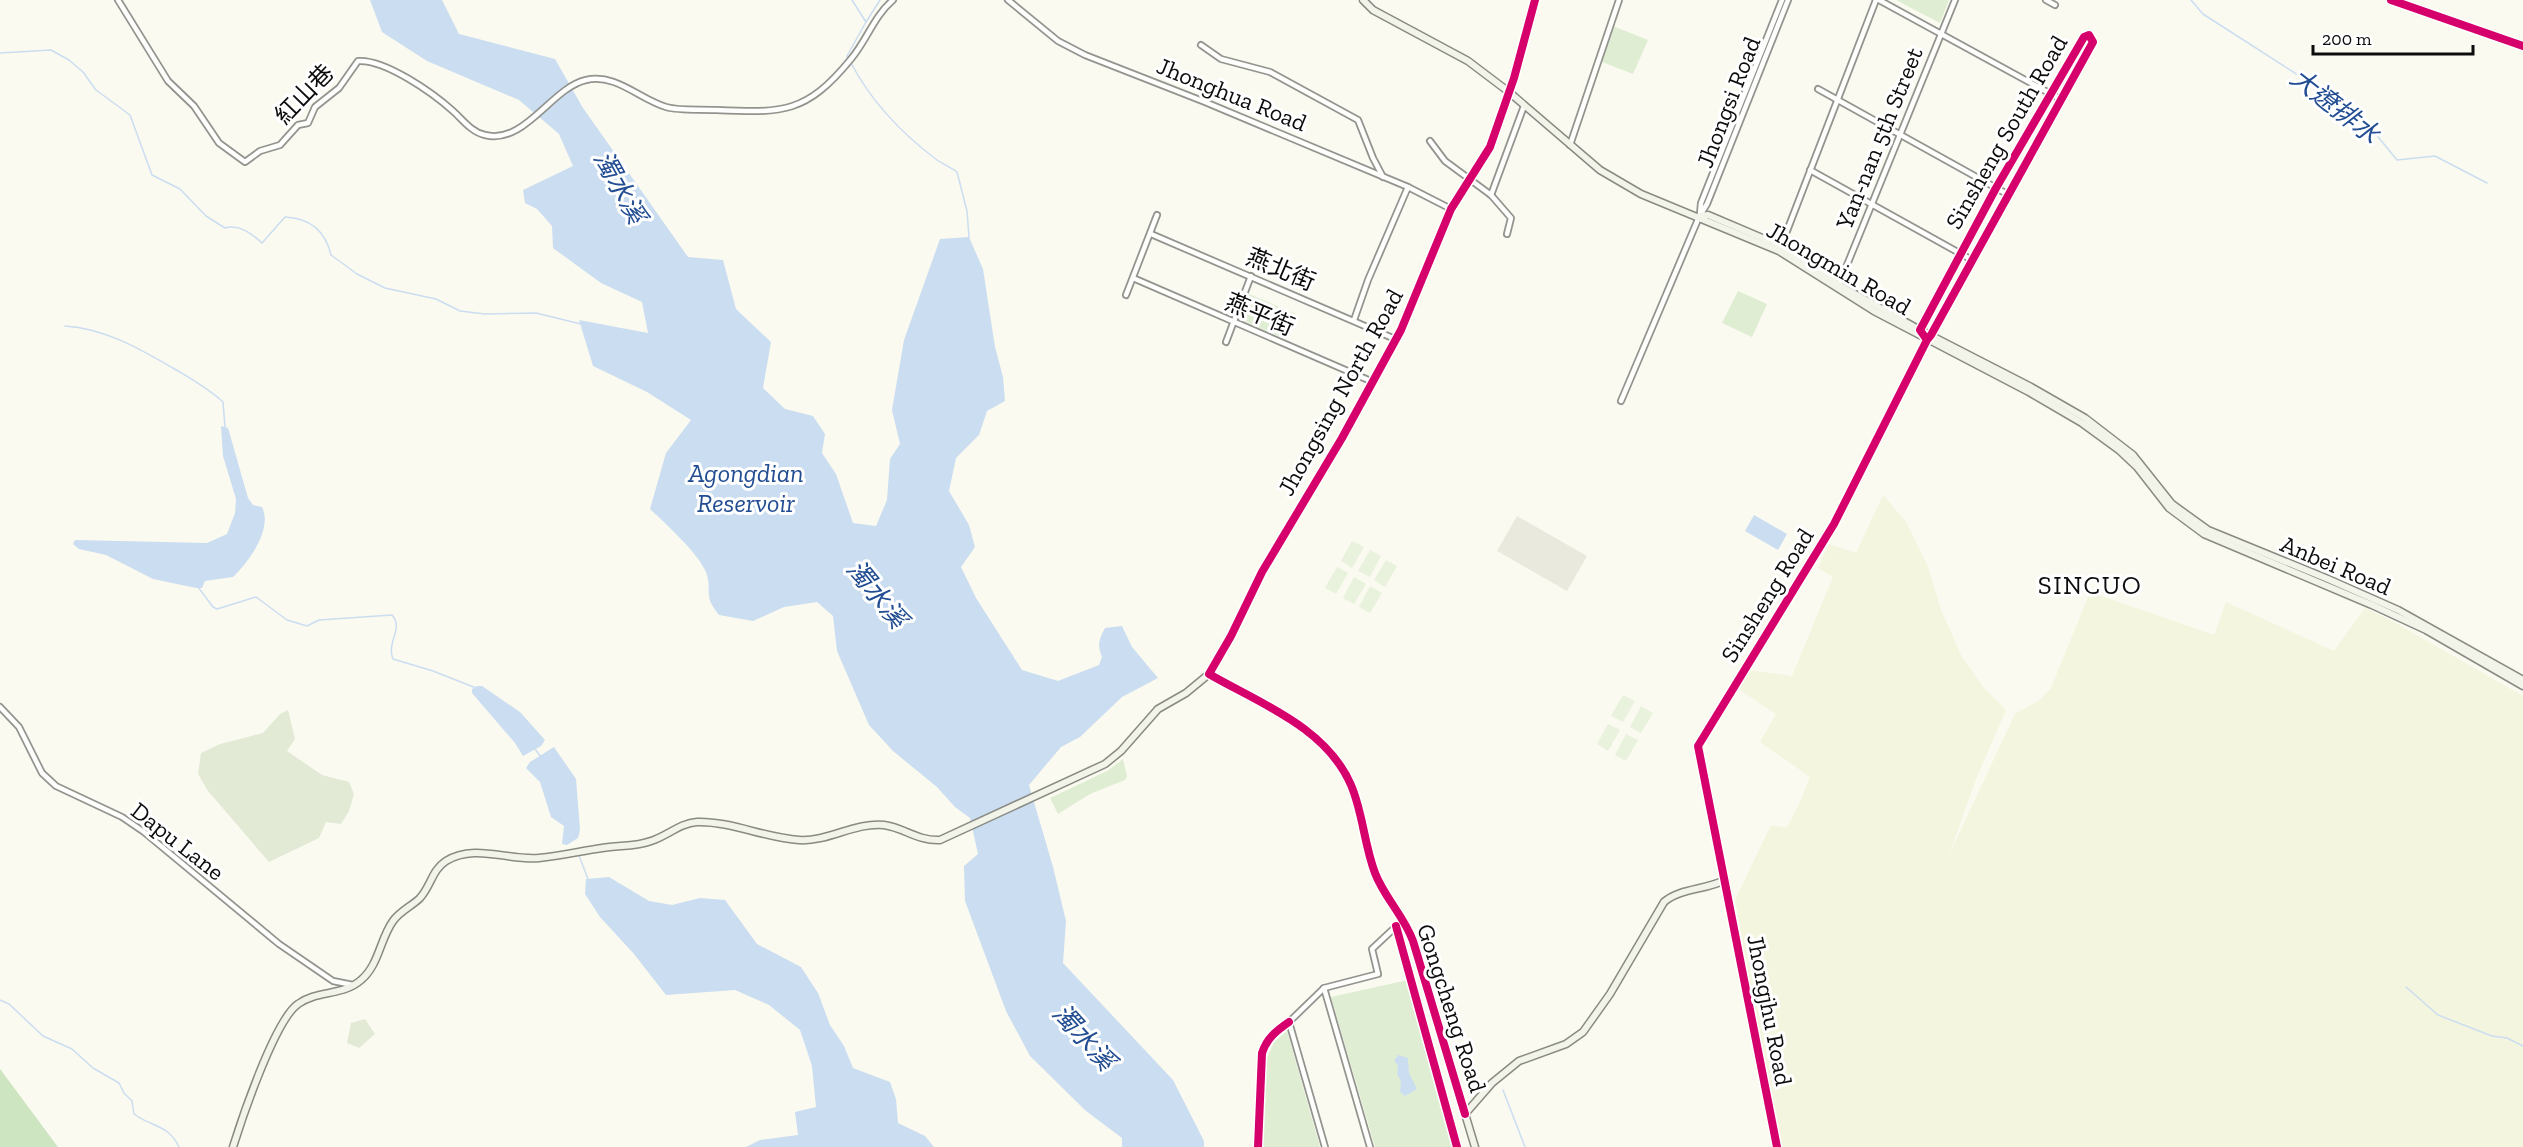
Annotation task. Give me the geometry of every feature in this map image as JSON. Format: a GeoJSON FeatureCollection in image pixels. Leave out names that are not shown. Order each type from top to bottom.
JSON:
{"type":"FeatureCollection","features":[{"type":"Feature","properties":{"kind":"street","name":"紅山巷"},"geometry":{"type":"LineString","coordinates":[[118,0],[168,81],[194,106],[219,143],[245,162],[260,151],[280,145],[298,125],[308,123],[315,107],[339,88],[358,61],[375,61],[395,70],[437,98],[483,135],[513,132],[578,83],[593,79],[609,80],[666,107],[739,112],[777,110],[797,106],[810,99],[852,58],[882,9],[893,0]]}},
{"type":"Feature","properties":{"kind":"street","name":"Jhonghua Road"},"geometry":{"type":"LineString","coordinates":[[1008,0],[1058,41],[1085,55],[1205,102],[1408,187],[1451,209]]}},
{"type":"Feature","properties":{"kind":"street","name":"Jhongmin Road"},"geometry":{"type":"LineString","coordinates":[[1363,0],[1373,10],[1468,61],[1509,92],[1608,175],[1641,194],[1780,249],[1838,287],[2029,392],[2088,428],[2120,450],[2137,467],[2148,483]]}},
{"type":"Feature","properties":{"kind":"street","name":"Jhongsing North Road"},"geometry":{"type":"LineString","coordinates":[[1209,674],[1231,636],[1262,572],[1373,382],[1395,339],[1451,209],[1490,147],[1509,92],[1535,0]]}},
{"type":"Feature","properties":{"kind":"street"},"geometry":{"type":"LineString","coordinates":[[1570,145],[1619,0]]}},
{"type":"Feature","properties":{"kind":"street","name":"Jhongsi Road"},"geometry":{"type":"LineString","coordinates":[[1699,217],[1701,203],[1782,0]]}},
{"type":"Feature","properties":{"kind":"street","name":"Jhongsi Road"},"geometry":{"type":"LineString","coordinates":[[1621,401],[1724,162],[1788,0]]}},
{"type":"Feature","properties":{"kind":"street"},"geometry":{"type":"LineString","coordinates":[[1780,249],[1878,0],[2062,100]]}},
{"type":"Feature","properties":{"kind":"street","name":"Yan-nan 5th Street"},"geometry":{"type":"LineString","coordinates":[[1838,287],[1955,0]]}},
{"type":"Feature","properties":{"kind":"street"},"geometry":{"type":"LineString","coordinates":[[2046,0],[2055,5]]}},
{"type":"Feature","properties":{"kind":"street"},"geometry":{"type":"LineString","coordinates":[[2391,0],[2523,46]]}},
{"type":"Feature","properties":{"kind":"street","name":"Sinsheng South Road"},"geometry":{"type":"LineString","coordinates":[[1920,330],[1996,188],[2084,37],[2089,35],[2093,42],[1929,338]]}},
{"type":"Feature","properties":{"kind":"street"},"geometry":{"type":"LineString","coordinates":[[1201,45],[1221,59],[1270,72],[1358,120],[1372,158],[1383,177]]}},
{"type":"Feature","properties":{"kind":"street"},"geometry":{"type":"LineString","coordinates":[[1818,89],[2007,194]]}},
{"type":"Feature","properties":{"kind":"street"},"geometry":{"type":"LineString","coordinates":[[1491,195],[1524,106]]}},
{"type":"Feature","properties":{"kind":"street"},"geometry":{"type":"LineString","coordinates":[[1431,141],[1445,161],[1491,195],[1511,218],[1507,234]]}},
{"type":"Feature","properties":{"kind":"street"},"geometry":{"type":"LineString","coordinates":[[1810,170],[1871,206],[1972,260]]}},
{"type":"Feature","properties":{"kind":"street"},"geometry":{"type":"LineString","coordinates":[[1354,320],[1368,280],[1408,187]]}},
{"type":"Feature","properties":{"kind":"street"},"geometry":{"type":"LineString","coordinates":[[1126,296],[1157,215]]}},
{"type":"Feature","properties":{"kind":"street","name":"燕北街"},"geometry":{"type":"LineString","coordinates":[[1151,234],[1395,339]]}},
{"type":"Feature","properties":{"kind":"street"},"geometry":{"type":"LineString","coordinates":[[1226,342],[1251,276]]}},
{"type":"Feature","properties":{"kind":"street","name":"燕平街"},"geometry":{"type":"LineString","coordinates":[[1133,278],[1373,382]]}},
{"type":"Feature","properties":{"kind":"street","name":"Jhongmin Road"},"geometry":{"type":"LineString","coordinates":[[1838,287],[1920,330],[1929,338],[2031,387],[2085,418],[2133,455],[2146,471]]}},
{"type":"Feature","properties":{"kind":"street","name":"Sinsheng Road"},"geometry":{"type":"LineString","coordinates":[[1725,880],[1698,746],[1834,524],[1929,338]]}},
{"type":"Feature","properties":{"kind":"street","name":"Anbei Road"},"geometry":{"type":"LineString","coordinates":[[2146,471],[2172,504],[2208,530],[2374,599],[2427,625],[2523,680]]}},
{"type":"Feature","properties":{"kind":"street","name":"Anbei Road"},"geometry":{"type":"LineString","coordinates":[[2148,483],[2178,516],[2204,534],[2426,630],[2523,686]]}},
{"type":"Feature","properties":{"kind":"street"},"geometry":{"type":"LineString","coordinates":[[233,1147],[242,1115],[261,1069],[290,1013],[297,1005],[308,999],[342,992],[363,979],[371,968],[393,920],[420,898],[429,887],[434,873],[451,858],[473,852],[532,859],[578,853],[650,842],[680,826],[694,822],[798,840],[869,824],[886,825],[924,841],[939,840],[964,831],[1105,764],[1121,751],[1158,709],[1186,693],[1209,674]]}},
{"type":"Feature","properties":{"kind":"street","name":"Gongcheng Road"},"geometry":{"type":"LineString","coordinates":[[1209,674],[1303,727],[1337,762],[1351,785],[1379,883],[1403,920],[1413,941],[1475,1147]]}},
{"type":"Feature","properties":{"kind":"street","name":"Dapu Lane"},"geometry":{"type":"LineString","coordinates":[[0,707],[19,727],[42,773],[56,786],[129,822],[279,944],[333,981],[354,986]]}},
{"type":"Feature","properties":{"kind":"street"},"geometry":{"type":"LineString","coordinates":[[1465,1114],[1506,1071],[1519,1061],[1566,1044],[1583,1032],[1610,994],[1664,902],[1670,896],[1716,885],[1725,880]]}},
{"type":"Feature","properties":{"kind":"street","name":"Jhongjhu Road"},"geometry":{"type":"LineString","coordinates":[[1725,880],[1741,973],[1753,1021],[1777,1147]]}},
{"type":"Feature","properties":{"kind":"street"},"geometry":{"type":"LineString","coordinates":[[1325,1147],[1288,1022],[1324,988],[1378,974],[1372,949],[1403,920]]}},
{"type":"Feature","properties":{"kind":"street"},"geometry":{"type":"LineString","coordinates":[[1324,988],[1370,1147]]}},
{"type":"Feature","properties":{"kind":"green space"},"geometry":{"type":"Polygon","coordinates":[[[1896,0],[1949,0],[1940,23],[1896,0]]]}},
{"type":"Feature","properties":{"kind":"green space"},"geometry":{"type":"Polygon","coordinates":[[[1613,26],[1648,40],[1633,74],[1602,62],[1613,26]]]}},
{"type":"Feature","properties":{"kind":"green space"},"geometry":{"type":"Polygon","coordinates":[[[1738,291],[1767,304],[1752,337],[1722,323],[1738,291]]]}},
{"type":"Feature","properties":{"kind":"green space"},"geometry":{"type":"Polygon","coordinates":[[[1249,294],[1296,314],[1286,339],[1242,320],[1241,316],[1249,294]]]}},
{"type":"Feature","properties":{"kind":"green space"},"geometry":{"type":"Polygon","coordinates":[[[1883,495],[1906,522],[1928,567],[1941,610],[1961,655],[1983,687],[2006,710],[1976,779],[1949,855],[2015,714],[2040,700],[2051,688],[2090,592],[2214,635],[2226,602],[2334,651],[2365,608],[2394,622],[2523,696],[2523,1147],[1780,1147],[1735,900],[1771,825],[1787,828],[1810,777],[1760,742],[1776,714],[1737,688],[1749,670],[1792,676],[1833,577],[1818,568],[1829,544],[1856,553],[1883,495]]]}},
{"type":"Feature","properties":{"kind":"green space"},"geometry":{"type":"Polygon","coordinates":[[[1352,541],[1364,547],[1352,568],[1341,561],[1352,541]]]}},
{"type":"Feature","properties":{"kind":"green space"},"geometry":{"type":"Polygon","coordinates":[[[1370,550],[1381,556],[1370,577],[1358,571],[1370,550]]]}},
{"type":"Feature","properties":{"kind":"green space"},"geometry":{"type":"Polygon","coordinates":[[[1386,560],[1397,566],[1385,587],[1374,580],[1386,560]]]}},
{"type":"Feature","properties":{"kind":"green space"},"geometry":{"type":"Polygon","coordinates":[[[1337,567],[1348,573],[1336,594],[1325,588],[1337,567]]]}},
{"type":"Feature","properties":{"kind":"green space"},"geometry":{"type":"Polygon","coordinates":[[[1354,577],[1366,584],[1354,604],[1343,598],[1354,577]]]}},
{"type":"Feature","properties":{"kind":"green space"},"geometry":{"type":"Polygon","coordinates":[[[1370,586],[1382,593],[1370,613],[1359,607],[1370,586]]]}},
{"type":"Feature","properties":{"kind":"green space"},"geometry":{"type":"Polygon","coordinates":[[[1623,695],[1635,701],[1623,722],[1611,716],[1623,695]]]}},
{"type":"Feature","properties":{"kind":"green space"},"geometry":{"type":"Polygon","coordinates":[[[1641,706],[1653,713],[1641,733],[1630,727],[1641,706]]]}},
{"type":"Feature","properties":{"kind":"green space"},"geometry":{"type":"Polygon","coordinates":[[[288,710],[295,739],[287,751],[322,775],[349,782],[354,794],[349,811],[341,824],[326,822],[319,838],[269,862],[208,791],[198,774],[201,753],[220,744],[263,733],[280,714],[288,710]]]}},
{"type":"Feature","properties":{"kind":"green space"},"geometry":{"type":"Polygon","coordinates":[[[1608,724],[1620,730],[1608,751],[1597,744],[1608,724]]]}},
{"type":"Feature","properties":{"kind":"green space"},"geometry":{"type":"Polygon","coordinates":[[[1626,734],[1638,740],[1626,761],[1615,755],[1626,734]]]}},
{"type":"Feature","properties":{"kind":"green space"},"geometry":{"type":"Polygon","coordinates":[[[1123,759],[1127,776],[1125,780],[1090,794],[1058,814],[1050,798],[1107,771],[1123,759]]]}},
{"type":"Feature","properties":{"kind":"green space"},"geometry":{"type":"Polygon","coordinates":[[[1408,980],[1453,1147],[1375,1147],[1331,997],[1408,980]]]}},
{"type":"Feature","properties":{"kind":"green space"},"geometry":{"type":"Polygon","coordinates":[[[365,1019],[375,1034],[359,1048],[347,1043],[351,1023],[365,1019]]]}},
{"type":"Feature","properties":{"kind":"green space"},"geometry":{"type":"Polygon","coordinates":[[[1287,1031],[1320,1147],[1263,1147],[1266,1060],[1274,1042],[1287,1031]]]}},
{"type":"Feature","properties":{"kind":"green space"},"geometry":{"type":"Polygon","coordinates":[[[0,1069],[58,1147],[0,1147],[0,1069]]]}},
{"type":"Feature","properties":{"kind":"shaded area"},"geometry":{"type":"Polygon","coordinates":[[[1517,516],[1587,556],[1567,591],[1497,551],[1517,516]]]}},
{"type":"Feature","properties":{"kind":"water","name":"Agongdian Reservoir"},"geometry":{"type":"Polygon","coordinates":[[[370,0],[442,0],[459,34],[555,59],[583,108],[688,257],[723,260],[736,309],[771,342],[763,388],[785,409],[813,416],[825,434],[822,453],[836,474],[853,523],[876,526],[887,500],[890,459],[900,444],[892,410],[904,340],[940,239],[969,237],[983,269],[995,347],[1003,377],[1005,401],[987,411],[979,435],[956,458],[949,491],[969,525],[975,547],[961,567],[976,598],[1022,670],[1058,681],[1099,665],[1102,657],[1099,642],[1105,628],[1122,626],[1132,647],[1158,678],[1122,697],[1080,737],[1061,747],[1029,785],[1066,921],[1063,963],[1173,1080],[1204,1141],[1204,1147],[1122,1147],[1122,1138],[1086,1111],[1030,1056],[1006,1011],[965,901],[964,866],[978,854],[970,818],[893,751],[869,725],[837,651],[833,616],[817,602],[784,607],[753,621],[719,615],[709,597],[708,579],[702,565],[681,539],[650,509],[666,453],[691,420],[647,392],[593,366],[579,320],[648,333],[642,302],[601,283],[553,248],[552,226],[537,209],[525,203],[523,190],[573,166],[559,134],[519,100],[427,61],[382,32],[370,0]]]}},
{"type":"Feature","properties":{"kind":"water"},"geometry":{"type":"Polygon","coordinates":[[[221,426],[228,428],[248,498],[253,505],[262,507],[265,515],[258,544],[246,563],[233,577],[205,581],[202,588],[196,588],[153,579],[106,555],[79,549],[73,544],[75,540],[207,543],[227,534],[235,513],[236,499],[223,456],[221,426]]]}},
{"type":"Feature","properties":{"kind":"water"},"geometry":{"type":"Polygon","coordinates":[[[1754,515],[1787,534],[1778,550],[1745,531],[1754,515]]]}},
{"type":"Feature","properties":{"kind":"water"},"geometry":{"type":"Polygon","coordinates":[[[482,686],[520,712],[545,740],[541,746],[523,756],[515,743],[472,693],[472,689],[482,686]]]}},
{"type":"Feature","properties":{"kind":"water"},"geometry":{"type":"Polygon","coordinates":[[[554,747],[576,779],[580,830],[578,838],[567,845],[562,844],[564,826],[551,817],[540,782],[526,768],[530,762],[554,747]]]}},
{"type":"Feature","properties":{"kind":"water"},"geometry":{"type":"Polygon","coordinates":[[[609,877],[649,901],[672,905],[700,898],[725,900],[757,944],[801,967],[818,993],[830,1025],[844,1046],[853,1068],[890,1082],[896,1099],[898,1123],[925,1136],[934,1147],[746,1147],[760,1140],[798,1135],[795,1112],[816,1107],[812,1066],[800,1030],[769,1005],[735,990],[666,995],[634,954],[600,917],[585,894],[586,879],[609,877]]]}},
{"type":"Feature","properties":{"kind":"water"},"geometry":{"type":"Polygon","coordinates":[[[1398,1055],[1408,1058],[1409,1073],[1417,1089],[1405,1096],[1400,1092],[1401,1081],[1397,1074],[1398,1065],[1394,1061],[1398,1055]]]}},
{"type":"Feature","properties":{"kind":"waterway"},"geometry":{"type":"LineString","coordinates":[[848,59],[847,56],[866,22],[852,0]]}},
{"type":"Feature","properties":{"kind":"waterway"},"geometry":{"type":"LineString","coordinates":[[866,22],[880,0]]}},
{"type":"Feature","properties":{"kind":"waterway","name":"大遼排水"},"geometry":{"type":"LineString","coordinates":[[2191,0],[2203,14],[2332,97],[2370,127],[2397,160],[2435,156],[2487,183]]}},
{"type":"Feature","properties":{"kind":"waterway"},"geometry":{"type":"LineString","coordinates":[[0,53],[51,50],[69,60],[83,72],[96,90],[130,115],[152,175],[180,189],[206,216],[225,228],[241,229],[262,243],[285,217],[302,220],[320,232],[331,255],[357,274],[385,288],[436,299],[460,311],[485,314],[536,313],[581,324]]}},
{"type":"Feature","properties":{"kind":"waterway"},"geometry":{"type":"LineString","coordinates":[[851,63],[868,91],[888,116],[911,139],[937,160],[957,172],[967,211],[969,237]]}},
{"type":"Feature","properties":{"kind":"waterway"},"geometry":{"type":"LineString","coordinates":[[65,326],[108,335],[147,353],[199,384],[223,402],[225,427]]}},
{"type":"Feature","properties":{"kind":"waterway"},"geometry":{"type":"LineString","coordinates":[[198,587],[217,609],[256,597],[287,620],[307,626],[319,620],[392,615],[396,625],[391,653],[393,659],[433,671],[476,688]]}},
{"type":"Feature","properties":{"kind":"waterway"},"geometry":{"type":"LineString","coordinates":[[535,749],[541,757]]}},
{"type":"Feature","properties":{"kind":"waterway"},"geometry":{"type":"LineString","coordinates":[[578,853],[588,879]]}},
{"type":"Feature","properties":{"kind":"waterway"},"geometry":{"type":"LineString","coordinates":[[2406,987],[2438,1015],[2492,1036],[2507,1038],[2523,1046]]}},
{"type":"Feature","properties":{"kind":"waterway"},"geometry":{"type":"LineString","coordinates":[[0,1000],[9,1004],[43,1036],[72,1049],[93,1068],[119,1083],[124,1093],[132,1101],[134,1114],[165,1130],[179,1147]]}},
{"type":"Feature","properties":{"kind":"waterway"},"geometry":{"type":"LineString","coordinates":[[1503,1090],[1525,1147]]}},
{"type":"Feature","properties":{"kind":"cycle path"},"geometry":{"type":"LineString","coordinates":[[1465,1114],[1413,941],[1375,873],[1355,796],[1340,765],[1308,732],[1269,707],[1209,674],[1231,636],[1262,572],[1342,438],[1401,330],[1451,209],[1490,147],[1514,78],[1535,0]]}},
{"type":"Feature","properties":{"kind":"cycle path"},"geometry":{"type":"LineString","coordinates":[[2391,0],[2523,46]]}},
{"type":"Feature","properties":{"kind":"cycle path"},"geometry":{"type":"LineString","coordinates":[[1777,1147],[1698,746],[1834,524],[1927,340],[2093,42],[2089,35],[2084,37],[1996,188],[1920,330],[1927,340]]}},
{"type":"Feature","properties":{"kind":"cycle path"},"geometry":{"type":"LineString","coordinates":[[1396,926],[1457,1147]]}},
{"type":"Feature","properties":{"kind":"cycle path"},"geometry":{"type":"LineString","coordinates":[[1258,1147],[1262,1053],[1272,1035],[1289,1022]]}},
{"type":"Feature","properties":{"kind":"district","name":"SINCUO"},"geometry":{"type":"Point","coordinates":[2090,585]}},
{"type":"Feature","properties":{"kind":"water label","name":"濁水溪"},"geometry":{"type":"Point","coordinates":[620,187]}},
{"type":"Feature","properties":{"kind":"water label","name":"濁水溪"},"geometry":{"type":"Point","coordinates":[877,594]}},
{"type":"Feature","properties":{"kind":"water label","name":"濁水溪"},"geometry":{"type":"Point","coordinates":[1084,1037]}}]}
